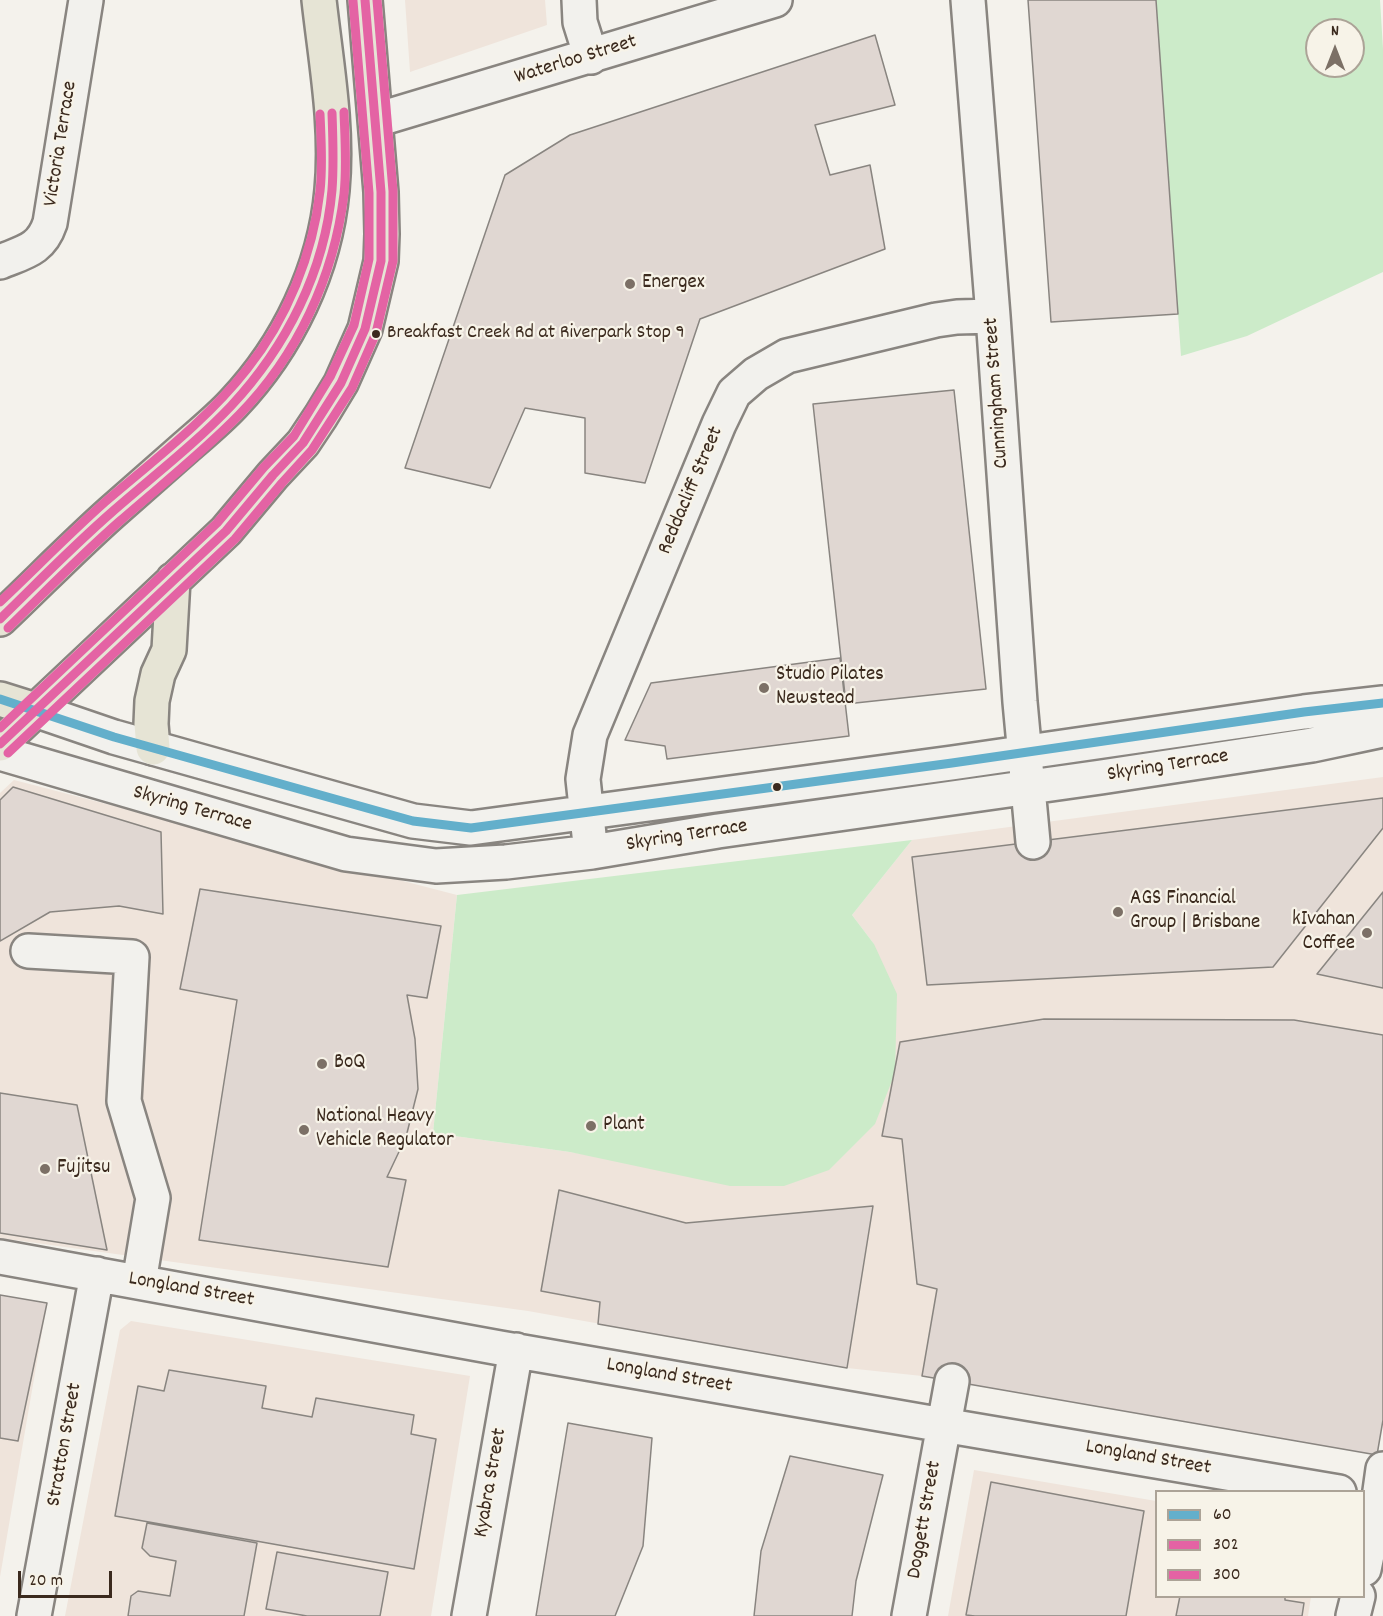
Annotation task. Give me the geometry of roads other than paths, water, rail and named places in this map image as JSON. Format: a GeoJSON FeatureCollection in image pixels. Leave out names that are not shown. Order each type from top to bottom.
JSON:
{"type":"FeatureCollection","features":[{"type":"Feature","properties":{"kind":"main road"},"geometry":{"type":"LineString","coordinates":[[0,619],[105,518],[232,405],[277,349],[297,313],[320,252],[332,190],[334,134],[319,0]]}},
{"type":"Feature","properties":{"kind":"main road"},"geometry":{"type":"LineString","coordinates":[[0,744],[226,531],[303,442],[341,383],[365,329],[381,261],[381,192],[365,0]]}},
{"type":"Feature","properties":{"kind":"main road"},"geometry":{"type":"LineString","coordinates":[[153,748],[152,701],[158,674],[170,650],[173,580]]}},
{"type":"Feature","properties":{"kind":"main road"},"geometry":{"type":"LineString","coordinates":[[0,699],[35,710]]}},
{"type":"Feature","properties":{"kind":"street","name":"Victoria Terrace"},"geometry":{"type":"LineString","coordinates":[[0,262],[32,249],[40,243],[50,223],[86,0]]}},
{"type":"Feature","properties":{"kind":"street"},"geometry":{"type":"LineString","coordinates":[[579,0],[580,22],[591,57]]}},
{"type":"Feature","properties":{"kind":"street","name":"Waterloo Street"},"geometry":{"type":"LineString","coordinates":[[376,120],[776,0]]}},
{"type":"Feature","properties":{"kind":"street","name":"Cunningham Street"},"geometry":{"type":"LineString","coordinates":[[968,0],[1024,753],[1033,842]]}},
{"type":"Feature","properties":{"kind":"street","name":"Reddacliff Street"},"geometry":{"type":"LineString","coordinates":[[592,852],[586,813],[584,769],[590,735],[734,393],[756,374],[787,356],[936,320],[993,316]]}},
{"type":"Feature","properties":{"kind":"street","name":"Skyring Terrace"},"geometry":{"type":"LineString","coordinates":[[35,710],[153,748],[413,821],[471,828],[1024,753],[1304,712],[1383,703]]}},
{"type":"Feature","properties":{"kind":"street","name":"Skyring Terrace"},"geometry":{"type":"LineString","coordinates":[[0,753],[346,854],[435,866],[506,862],[592,852],[718,831],[1312,745],[1383,730]]}},
{"type":"Feature","properties":{"kind":"street"},"geometry":{"type":"LineString","coordinates":[[28,951],[132,957],[124,1101],[153,1198],[139,1282]]}},
{"type":"Feature","properties":{"kind":"street","name":"Longland Street"},"geometry":{"type":"LineString","coordinates":[[0,1257],[943,1425],[1333,1490]]}},
{"type":"Feature","properties":{"kind":"street","name":"Stratton Street"},"geometry":{"type":"LineString","coordinates":[[34,1616],[97,1274]]}},
{"type":"Feature","properties":{"kind":"street","name":"Kyabra Street"},"geometry":{"type":"LineString","coordinates":[[469,1616],[516,1350]]}},
{"type":"Feature","properties":{"kind":"street","name":"Doggett Street"},"geometry":{"type":"LineString","coordinates":[[909,1616],[952,1381]]}},
{"type":"Feature","properties":{"kind":"street"},"geometry":{"type":"LineString","coordinates":[[1365,1563],[1377,1490]]}},
{"type":"Feature","properties":{"kind":"street"},"geometry":{"type":"LineString","coordinates":[[1353,1616],[1358,1598]]}},
{"type":"Feature","properties":{"kind":"place","name":"Energex"},"geometry":{"type":"Point","coordinates":[630,284]}},
{"type":"Feature","properties":{"kind":"place","name":"Breakfast Creek Rd at Riverpark Stop 9"},"geometry":{"type":"Point","coordinates":[376,334]}},
{"type":"Feature","properties":{"kind":"place","name":"Studio Pilates Newstead"},"geometry":{"type":"Point","coordinates":[764,688]}},
{"type":"Feature","properties":{"kind":"place","name":"AGS Financial Group | Brisbane"},"geometry":{"type":"Point","coordinates":[1118,912]}},
{"type":"Feature","properties":{"kind":"place","name":"kIvahan Coffee"},"geometry":{"type":"Point","coordinates":[1367,933]}},
{"type":"Feature","properties":{"kind":"place","name":"BoQ"},"geometry":{"type":"Point","coordinates":[322,1064]}},
{"type":"Feature","properties":{"kind":"place","name":"Plant"},"geometry":{"type":"Point","coordinates":[591,1126]}},
{"type":"Feature","properties":{"kind":"place","name":"National Heavy Vehicle Regulator"},"geometry":{"type":"Point","coordinates":[304,1130]}},
{"type":"Feature","properties":{"kind":"place","name":"Fujitsu"},"geometry":{"type":"Point","coordinates":[45,1169]}}]}
